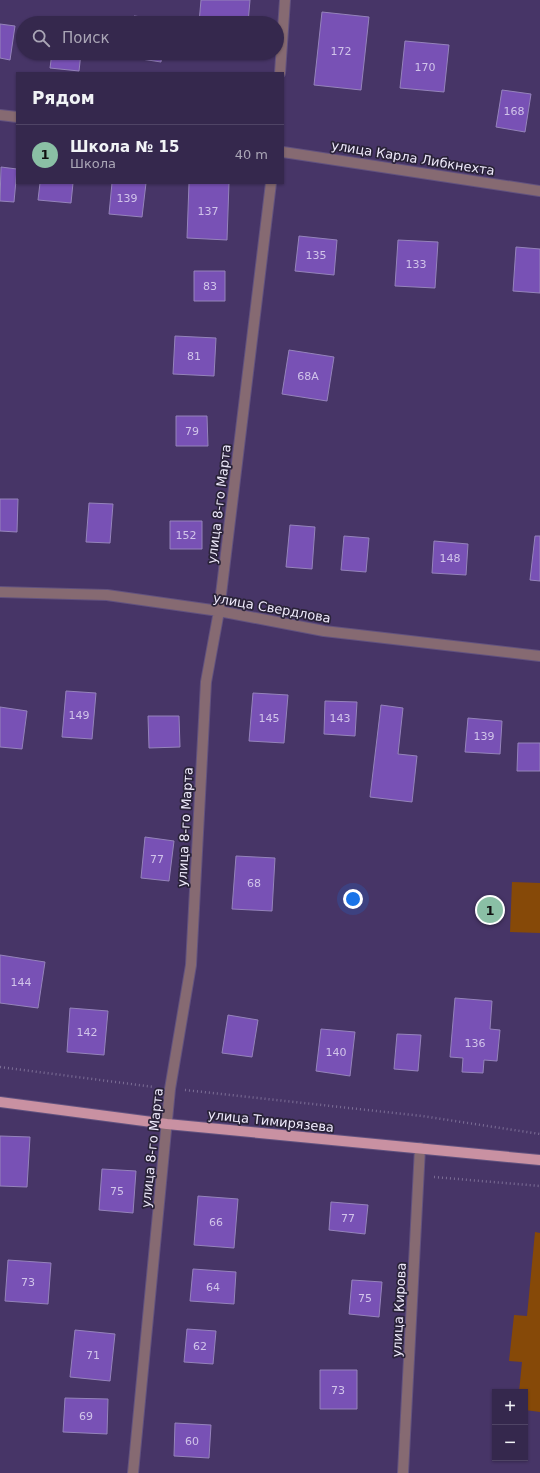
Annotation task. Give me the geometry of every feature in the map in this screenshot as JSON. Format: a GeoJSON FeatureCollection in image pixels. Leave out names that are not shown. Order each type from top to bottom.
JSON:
{"type":"FeatureCollection","features":[{"type":"Feature","properties":{"kind":"main road","name":"улица Тимирязева"},"geometry":{"type":"LineString","coordinates":[[0,1102],[167,1124],[540,1160]]}},
{"type":"Feature","properties":{"kind":"street"},"geometry":{"type":"LineString","coordinates":[[284,24],[286,0]]}},
{"type":"Feature","properties":{"kind":"street"},"geometry":{"type":"LineString","coordinates":[[280,72],[281,60]]}},
{"type":"Feature","properties":{"kind":"street"},"geometry":{"type":"LineString","coordinates":[[0,115],[16,117]]}},
{"type":"Feature","properties":{"kind":"street","name":"улица Карла Либкнехта"},"geometry":{"type":"LineString","coordinates":[[284,152],[540,191]]}},
{"type":"Feature","properties":{"kind":"street","name":"улица 8-го Марта"},"geometry":{"type":"LineString","coordinates":[[133,1473],[170,1089],[191,965],[206,682],[220,611],[271,184]]}},
{"type":"Feature","properties":{"kind":"street","name":"улица Свердлова"},"geometry":{"type":"LineString","coordinates":[[0,592],[107,595],[220,611],[324,631],[540,656]]}},
{"type":"Feature","properties":{"kind":"street","name":"улица Кирова"},"geometry":{"type":"LineString","coordinates":[[403,1473],[420,1148]]}},
{"type":"Feature","properties":{"kind":"path"},"geometry":{"type":"LineString","coordinates":[[0,1068],[170,1089],[422,1116],[540,1134]]}},
{"type":"Feature","properties":{"kind":"path"},"geometry":{"type":"LineString","coordinates":[[419,1176],[540,1186]]}},
{"type":"Feature","properties":{"kind":"shaded area"},"geometry":{"type":"Polygon","coordinates":[[[512,882],[540,883],[540,933],[510,932],[512,882]]]}},
{"type":"Feature","properties":{"kind":"shaded area"},"geometry":{"type":"Polygon","coordinates":[[[535,1232],[540,1233],[540,1412],[528,1410],[528,1389],[519,1389],[522,1362],[509,1361],[514,1315],[527,1316],[535,1232]]]}},
{"type":"Feature","properties":{"kind":"building"},"geometry":{"type":"Polygon","coordinates":[[[201,0],[250,0],[249,16],[200,16],[201,0]]]}},
{"type":"Feature","properties":{"kind":"building"},"geometry":{"type":"Polygon","coordinates":[[[322,12],[369,17],[361,90],[314,85],[322,12]]]}},
{"type":"Feature","properties":{"kind":"building"},"geometry":{"type":"Polygon","coordinates":[[[0,24],[15,26],[10,60],[0,58],[0,24]]]}},
{"type":"Feature","properties":{"kind":"building"},"geometry":{"type":"Polygon","coordinates":[[[405,41],[449,45],[444,92],[400,88],[405,41]]]}},
{"type":"Feature","properties":{"kind":"building"},"geometry":{"type":"Polygon","coordinates":[[[51,60],[80,60],[79,71],[50,68],[51,60]]]}},
{"type":"Feature","properties":{"kind":"building"},"geometry":{"type":"Polygon","coordinates":[[[148,60],[161,60],[161,62],[148,60]]]}},
{"type":"Feature","properties":{"kind":"building"},"geometry":{"type":"Polygon","coordinates":[[[502,90],[531,94],[525,132],[496,127],[502,90]]]}},
{"type":"Feature","properties":{"kind":"building"},"geometry":{"type":"Polygon","coordinates":[[[1,167],[16,169],[14,202],[0,201],[1,167]]]}},
{"type":"Feature","properties":{"kind":"building"},"geometry":{"type":"Polygon","coordinates":[[[40,184],[73,184],[71,203],[38,200],[40,184]]]}},
{"type":"Feature","properties":{"kind":"building"},"geometry":{"type":"Polygon","coordinates":[[[112,184],[146,184],[142,217],[109,214],[112,184]]]}},
{"type":"Feature","properties":{"kind":"building"},"geometry":{"type":"Polygon","coordinates":[[[189,184],[229,184],[227,240],[187,238],[189,184]]]}},
{"type":"Feature","properties":{"kind":"building"},"geometry":{"type":"Polygon","coordinates":[[[299,236],[337,240],[334,275],[295,271],[299,236]]]}},
{"type":"Feature","properties":{"kind":"building"},"geometry":{"type":"Polygon","coordinates":[[[398,240],[438,242],[435,288],[395,286],[398,240]]]}},
{"type":"Feature","properties":{"kind":"building"},"geometry":{"type":"Polygon","coordinates":[[[516,247],[540,249],[540,293],[513,291],[516,247]]]}},
{"type":"Feature","properties":{"kind":"building"},"geometry":{"type":"Polygon","coordinates":[[[194,271],[225,271],[225,301],[194,301],[194,271]]]}},
{"type":"Feature","properties":{"kind":"building"},"geometry":{"type":"Polygon","coordinates":[[[175,336],[216,338],[214,376],[173,374],[175,336]]]}},
{"type":"Feature","properties":{"kind":"building"},"geometry":{"type":"Polygon","coordinates":[[[289,350],[334,357],[327,401],[282,394],[289,350]]]}},
{"type":"Feature","properties":{"kind":"building"},"geometry":{"type":"Polygon","coordinates":[[[176,416],[207,416],[208,446],[176,446],[176,416]]]}},
{"type":"Feature","properties":{"kind":"building"},"geometry":{"type":"Polygon","coordinates":[[[0,499],[18,499],[17,532],[0,531],[0,499]]]}},
{"type":"Feature","properties":{"kind":"building"},"geometry":{"type":"Polygon","coordinates":[[[89,503],[113,504],[110,543],[86,542],[89,503]]]}},
{"type":"Feature","properties":{"kind":"building"},"geometry":{"type":"Polygon","coordinates":[[[170,521],[202,521],[202,549],[170,549],[170,521]]]}},
{"type":"Feature","properties":{"kind":"building"},"geometry":{"type":"Polygon","coordinates":[[[290,525],[315,527],[312,569],[286,567],[290,525]]]}},
{"type":"Feature","properties":{"kind":"building"},"geometry":{"type":"Polygon","coordinates":[[[344,536],[369,538],[366,572],[341,570],[344,536]]]}},
{"type":"Feature","properties":{"kind":"building"},"geometry":{"type":"Polygon","coordinates":[[[535,536],[540,536],[540,581],[530,580],[535,536]]]}},
{"type":"Feature","properties":{"kind":"building"},"geometry":{"type":"Polygon","coordinates":[[[434,541],[468,544],[466,575],[432,573],[434,541]]]}},
{"type":"Feature","properties":{"kind":"building"},"geometry":{"type":"Polygon","coordinates":[[[66,691],[96,693],[92,739],[62,737],[66,691]]]}},
{"type":"Feature","properties":{"kind":"building"},"geometry":{"type":"Polygon","coordinates":[[[253,693],[288,695],[284,743],[249,741],[253,693]]]}},
{"type":"Feature","properties":{"kind":"building"},"geometry":{"type":"Polygon","coordinates":[[[325,701],[357,702],[355,736],[324,734],[325,701]]]}},
{"type":"Feature","properties":{"kind":"building"},"geometry":{"type":"Polygon","coordinates":[[[381,705],[403,708],[398,754],[417,756],[412,802],[370,797],[381,705]]]}},
{"type":"Feature","properties":{"kind":"building"},"geometry":{"type":"Polygon","coordinates":[[[0,707],[27,711],[22,749],[0,747],[0,707]]]}},
{"type":"Feature","properties":{"kind":"building"},"geometry":{"type":"Polygon","coordinates":[[[148,716],[179,716],[180,747],[149,748],[148,716]]]}},
{"type":"Feature","properties":{"kind":"building"},"geometry":{"type":"Polygon","coordinates":[[[468,718],[502,721],[500,754],[465,752],[468,718]]]}},
{"type":"Feature","properties":{"kind":"building"},"geometry":{"type":"Polygon","coordinates":[[[518,743],[540,743],[540,771],[517,771],[518,743]]]}},
{"type":"Feature","properties":{"kind":"building"},"geometry":{"type":"Polygon","coordinates":[[[145,837],[174,841],[169,881],[141,878],[145,837]]]}},
{"type":"Feature","properties":{"kind":"building"},"geometry":{"type":"Polygon","coordinates":[[[236,856],[275,858],[272,911],[232,909],[236,856]]]}},
{"type":"Feature","properties":{"kind":"building"},"geometry":{"type":"Polygon","coordinates":[[[0,955],[45,962],[38,1008],[0,1003],[0,955]]]}},
{"type":"Feature","properties":{"kind":"building"},"geometry":{"type":"Polygon","coordinates":[[[455,998],[492,1001],[490,1029],[500,1030],[497,1061],[484,1060],[483,1073],[462,1072],[463,1058],[450,1057],[455,998]]]}},
{"type":"Feature","properties":{"kind":"building"},"geometry":{"type":"Polygon","coordinates":[[[70,1008],[108,1011],[104,1055],[67,1052],[70,1008]]]}},
{"type":"Feature","properties":{"kind":"building"},"geometry":{"type":"Polygon","coordinates":[[[228,1015],[258,1020],[252,1057],[222,1053],[228,1015]]]}},
{"type":"Feature","properties":{"kind":"building"},"geometry":{"type":"Polygon","coordinates":[[[321,1029],[355,1032],[350,1076],[316,1071],[321,1029]]]}},
{"type":"Feature","properties":{"kind":"building"},"geometry":{"type":"Polygon","coordinates":[[[397,1034],[421,1035],[418,1071],[394,1069],[397,1034]]]}},
{"type":"Feature","properties":{"kind":"building"},"geometry":{"type":"Polygon","coordinates":[[[0,1136],[30,1137],[27,1187],[0,1186],[0,1136]]]}},
{"type":"Feature","properties":{"kind":"building"},"geometry":{"type":"Polygon","coordinates":[[[102,1169],[136,1171],[133,1213],[99,1210],[102,1169]]]}},
{"type":"Feature","properties":{"kind":"building"},"geometry":{"type":"Polygon","coordinates":[[[198,1196],[238,1199],[234,1248],[194,1245],[198,1196]]]}},
{"type":"Feature","properties":{"kind":"building"},"geometry":{"type":"Polygon","coordinates":[[[331,1202],[368,1205],[365,1234],[329,1230],[331,1202]]]}},
{"type":"Feature","properties":{"kind":"building"},"geometry":{"type":"Polygon","coordinates":[[[8,1260],[51,1263],[48,1304],[5,1301],[8,1260]]]}},
{"type":"Feature","properties":{"kind":"building"},"geometry":{"type":"Polygon","coordinates":[[[193,1269],[236,1272],[234,1304],[190,1301],[193,1269]]]}},
{"type":"Feature","properties":{"kind":"building"},"geometry":{"type":"Polygon","coordinates":[[[352,1280],[382,1282],[379,1317],[349,1314],[352,1280]]]}},
{"type":"Feature","properties":{"kind":"building"},"geometry":{"type":"Polygon","coordinates":[[[187,1329],[216,1331],[213,1364],[184,1362],[187,1329]]]}},
{"type":"Feature","properties":{"kind":"building"},"geometry":{"type":"Polygon","coordinates":[[[75,1330],[115,1334],[110,1381],[70,1377],[75,1330]]]}},
{"type":"Feature","properties":{"kind":"building"},"geometry":{"type":"Polygon","coordinates":[[[320,1370],[357,1370],[357,1409],[320,1409],[320,1370]]]}},
{"type":"Feature","properties":{"kind":"building"},"geometry":{"type":"Polygon","coordinates":[[[65,1398],[108,1399],[107,1434],[63,1432],[65,1398]]]}},
{"type":"Feature","properties":{"kind":"building"},"geometry":{"type":"Polygon","coordinates":[[[175,1423],[211,1425],[209,1458],[174,1456],[175,1423]]]}},
{"type":"Feature","properties":{"kind":"place","name":"Школа № 15"},"geometry":{"type":"Point","coordinates":[490,910]}}]}
